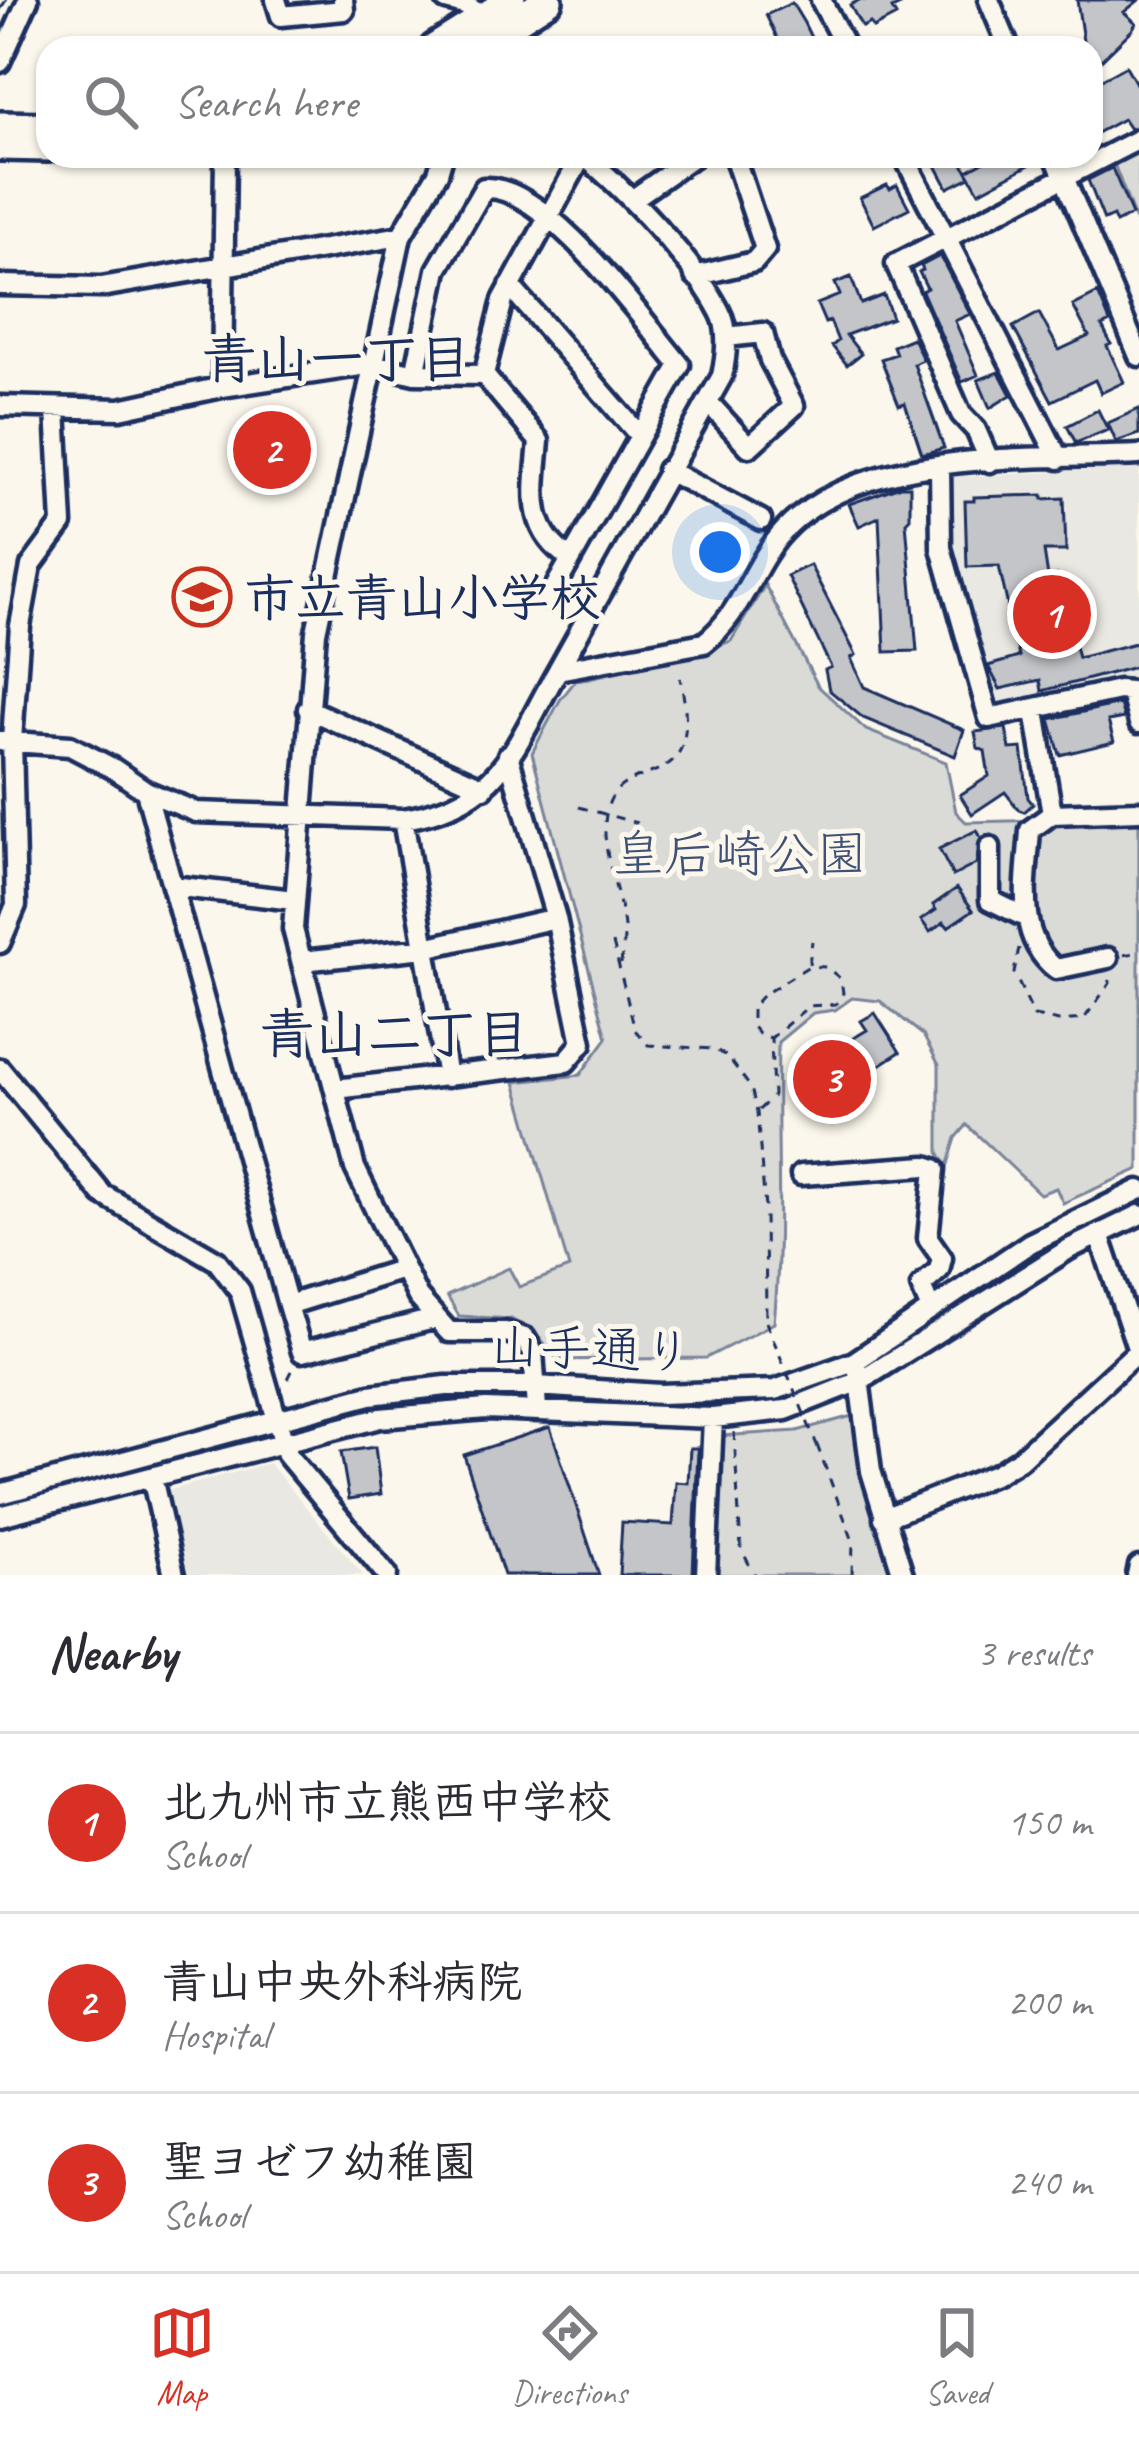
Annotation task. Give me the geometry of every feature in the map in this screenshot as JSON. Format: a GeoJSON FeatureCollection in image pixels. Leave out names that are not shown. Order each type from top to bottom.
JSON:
{"type":"FeatureCollection","features":[{"type":"Feature","properties":{"kind":"highway"},"geometry":{"type":"LineString","coordinates":[[455,36],[511,0]]}},
{"type":"Feature","properties":{"kind":"highway"},"geometry":{"type":"LineString","coordinates":[[492,36],[548,0]]}},
{"type":"Feature","properties":{"kind":"highway"},"geometry":{"type":"LineString","coordinates":[[0,127],[36,127]]}},
{"type":"Feature","properties":{"kind":"highway"},"geometry":{"type":"LineString","coordinates":[[0,146],[36,147]]}},
{"type":"Feature","properties":{"kind":"street"},"geometry":{"type":"LineString","coordinates":[[0,62],[28,0]]}},
{"type":"Feature","properties":{"kind":"street"},"geometry":{"type":"LineString","coordinates":[[276,0],[281,16],[344,10],[343,0]]}},
{"type":"Feature","properties":{"kind":"street"},"geometry":{"type":"LineString","coordinates":[[446,0],[486,18]]}},
{"type":"Feature","properties":{"kind":"street"},"geometry":{"type":"LineString","coordinates":[[821,0],[840,36]]}},
{"type":"Feature","properties":{"kind":"street"},"geometry":{"type":"LineString","coordinates":[[988,0],[1004,36]]}},
{"type":"Feature","properties":{"kind":"street"},"geometry":{"type":"LineString","coordinates":[[1103,157],[1139,139]]}},
{"type":"Feature","properties":{"kind":"street"},"geometry":{"type":"LineString","coordinates":[[222,387],[225,168]]}},
{"type":"Feature","properties":{"kind":"street"},"geometry":{"type":"LineString","coordinates":[[439,168],[401,236],[316,632],[293,929],[356,1168],[404,1269],[434,1319],[449,1332],[506,1332],[525,1338],[533,1352],[537,1409]]}},
{"type":"Feature","properties":{"kind":"street"},"geometry":{"type":"LineString","coordinates":[[484,375],[503,300],[576,168]]}},
{"type":"Feature","properties":{"kind":"street"},"geometry":{"type":"LineString","coordinates":[[6,740],[70,746],[146,791],[196,812],[404,819],[433,814],[498,776],[722,376],[726,337],[722,315],[633,200],[597,168]]}},
{"type":"Feature","properties":{"kind":"street"},"geometry":{"type":"LineString","coordinates":[[633,200],[677,168]]}},
{"type":"Feature","properties":{"kind":"street"},"geometry":{"type":"LineString","coordinates":[[695,276],[754,262],[765,249],[738,168]]}},
{"type":"Feature","properties":{"kind":"street"},"geometry":{"type":"LineString","coordinates":[[910,168],[1059,459]]}},
{"type":"Feature","properties":{"kind":"street"},"geometry":{"type":"LineString","coordinates":[[1059,168],[1139,356]]}},
{"type":"Feature","properties":{"kind":"street"},"geometry":{"type":"LineString","coordinates":[[990,462],[976,430],[961,414],[896,264],[1081,168]]}},
{"type":"Feature","properties":{"kind":"street"},"geometry":{"type":"LineString","coordinates":[[415,374],[437,270],[484,188],[498,188],[567,231],[680,365],[548,600]]}},
{"type":"Feature","properties":{"kind":"street"},"geometry":{"type":"LineString","coordinates":[[0,285],[101,286],[401,236]]}},
{"type":"Feature","properties":{"kind":"street"},"geometry":{"type":"LineString","coordinates":[[510,286],[639,435]]}},
{"type":"Feature","properties":{"kind":"street"},"geometry":{"type":"LineString","coordinates":[[707,402],[749,448],[794,406],[770,360],[763,333],[726,337]]}},
{"type":"Feature","properties":{"kind":"street"},"geometry":{"type":"LineString","coordinates":[[0,406],[120,410],[222,387],[373,364],[415,374],[484,375],[539,441],[534,502],[548,544],[571,559]]}},
{"type":"Feature","properties":{"kind":"street"},"geometry":{"type":"LineString","coordinates":[[0,943],[16,905],[6,740],[20,626],[32,566],[62,524],[56,409]]}},
{"type":"Feature","properties":{"kind":"street"},"geometry":{"type":"LineString","coordinates":[[558,670],[704,643],[733,616],[783,532],[817,504],[884,473],[940,465],[1139,455]]}},
{"type":"Feature","properties":{"kind":"street"},"geometry":{"type":"LineString","coordinates":[[940,465],[941,548],[989,718],[1119,691],[1135,692],[1139,723]]}},
{"type":"Feature","properties":{"kind":"street"},"geometry":{"type":"LineString","coordinates":[[668,470],[761,520]]}},
{"type":"Feature","properties":{"kind":"street"},"geometry":{"type":"LineString","coordinates":[[308,709],[484,788]]}},
{"type":"Feature","properties":{"kind":"street"},"geometry":{"type":"LineString","coordinates":[[1035,711],[1052,814]]}},
{"type":"Feature","properties":{"kind":"street"},"geometry":{"type":"LineString","coordinates":[[336,1089],[566,1062],[582,1043],[556,918],[508,755]]}},
{"type":"Feature","properties":{"kind":"street"},"geometry":{"type":"LineString","coordinates":[[146,791],[302,1352],[434,1319]]}},
{"type":"Feature","properties":{"kind":"street"},"geometry":{"type":"LineString","coordinates":[[1108,958],[1056,969],[1039,956],[1025,916],[1030,830],[1052,814],[1139,812]]}},
{"type":"Feature","properties":{"kind":"street"},"geometry":{"type":"LineString","coordinates":[[404,819],[448,1078]]}},
{"type":"Feature","properties":{"kind":"street"},"geometry":{"type":"LineString","coordinates":[[990,847],[990,900],[1025,916]]}},
{"type":"Feature","properties":{"kind":"street"},"geometry":{"type":"LineString","coordinates":[[172,886],[294,900]]}},
{"type":"Feature","properties":{"kind":"street"},"geometry":{"type":"LineString","coordinates":[[302,962],[424,947],[556,918]]}},
{"type":"Feature","properties":{"kind":"street"},"geometry":{"type":"LineString","coordinates":[[0,1069],[102,1193],[217,1261],[240,1291],[282,1442],[305,1481],[387,1575]]}},
{"type":"Feature","properties":{"kind":"street"},"geometry":{"type":"LineString","coordinates":[[801,1175],[935,1169],[928,1238],[941,1258],[939,1270],[921,1286],[931,1310]]}},
{"type":"Feature","properties":{"kind":"street","name":"山手通り"},"geometry":{"type":"LineString","coordinates":[[0,1493],[329,1404],[399,1391],[536,1386],[731,1394],[775,1390],[858,1371],[931,1310],[1030,1244],[1139,1190]]}},
{"type":"Feature","properties":{"kind":"street","name":"山手通り"},"geometry":{"type":"LineString","coordinates":[[0,1516],[380,1418],[434,1411],[537,1409],[734,1418],[787,1410],[1139,1215]]}},
{"type":"Feature","properties":{"kind":"street"},"geometry":{"type":"LineString","coordinates":[[884,1518],[996,1474],[1019,1460],[1138,1353],[1099,1234]]}},
{"type":"Feature","properties":{"kind":"street"},"geometry":{"type":"LineString","coordinates":[[288,1305],[404,1269]]}},
{"type":"Feature","properties":{"kind":"street"},"geometry":{"type":"LineString","coordinates":[[858,1371],[871,1471],[903,1575]]}},
{"type":"Feature","properties":{"kind":"street"},"geometry":{"type":"LineString","coordinates":[[706,1575],[713,1418]]}},
{"type":"Feature","properties":{"kind":"street"},"geometry":{"type":"LineString","coordinates":[[152,1477],[175,1575]]}},
{"type":"Feature","properties":{"kind":"street"},"geometry":{"type":"LineString","coordinates":[[1137,1575],[1139,1566]]}},
{"type":"Feature","properties":{"kind":"path"},"geometry":{"type":"LineString","coordinates":[[620,972],[625,930],[605,812],[614,795],[630,782],[664,768],[687,741],[689,718],[680,678]]}},
{"type":"Feature","properties":{"kind":"path"},"geometry":{"type":"LineString","coordinates":[[579,807],[637,823]]}},
{"type":"Feature","properties":{"kind":"path"},"geometry":{"type":"LineString","coordinates":[[809,966],[812,941]]}},
{"type":"Feature","properties":{"kind":"path"},"geometry":{"type":"LineString","coordinates":[[614,943],[635,1030],[648,1045],[714,1049],[740,1070],[752,1088],[765,1208],[766,1322],[853,1541],[851,1575]]}},
{"type":"Feature","properties":{"kind":"path"},"geometry":{"type":"LineString","coordinates":[[809,966],[826,968],[841,979],[843,993],[836,1004],[809,1006],[771,1038],[752,1026],[752,1007],[763,994],[809,966]]}},
{"type":"Feature","properties":{"kind":"path"},"geometry":{"type":"LineString","coordinates":[[758,1112],[772,1096],[771,1038]]}},
{"type":"Feature","properties":{"kind":"path"},"geometry":{"type":"LineString","coordinates":[[734,1418],[741,1549],[755,1575]]}},
{"type":"Feature","properties":{"kind":"shaded area"},"geometry":{"type":"Polygon","coordinates":[[[1139,468],[1139,683],[1117,681],[1001,711],[992,708],[945,546],[944,481],[1139,468]]]}},
{"type":"Feature","properties":{"kind":"shaded area"},"geometry":{"type":"Polygon","coordinates":[[[269,1463],[363,1575],[189,1575],[167,1491],[269,1463]]]}},
{"type":"Feature","properties":{"kind":"green space"},"geometry":{"type":"Polygon","coordinates":[[[1139,152],[1139,221],[1136,222],[1114,164],[1139,152]]]}},
{"type":"Feature","properties":{"kind":"green space","name":"皇后崎公園"},"geometry":{"type":"Polygon","coordinates":[[[765,585],[818,686],[866,730],[946,762],[956,812],[966,822],[1139,818],[1139,1169],[1063,1203],[1056,1188],[1040,1194],[967,1125],[956,1138],[947,1167],[939,1152],[939,1065],[923,1035],[880,1001],[852,998],[835,1010],[813,1013],[778,1042],[774,1323],[706,1358],[558,1360],[534,1332],[511,1319],[459,1316],[447,1296],[509,1268],[519,1287],[569,1268],[515,1082],[580,1075],[607,1038],[532,753],[575,681],[692,655],[731,641],[765,585]]]}},
{"type":"Feature","properties":{"kind":"green space"},"geometry":{"type":"Polygon","coordinates":[[[856,1415],[868,1503],[891,1575],[716,1575],[720,1436],[797,1431],[856,1415]]]}},
{"type":"Feature","properties":{"kind":"building"},"geometry":{"type":"Polygon","coordinates":[[[860,0],[911,0],[892,9],[896,16],[873,28],[870,23],[862,27],[850,5],[860,0]]]}},
{"type":"Feature","properties":{"kind":"building"},"geometry":{"type":"Polygon","coordinates":[[[1077,0],[1139,0],[1124,12],[1136,23],[1132,30],[1103,58],[1103,36],[1082,36],[1077,0]]]}},
{"type":"Feature","properties":{"kind":"building"},"geometry":{"type":"Polygon","coordinates":[[[792,3],[810,36],[776,36],[766,15],[792,3]]]}},
{"type":"Feature","properties":{"kind":"building"},"geometry":{"type":"Polygon","coordinates":[[[1126,66],[1139,89],[1139,126],[1130,129],[1123,119],[1103,130],[1103,79],[1126,66]]]}},
{"type":"Feature","properties":{"kind":"building"},"geometry":{"type":"Polygon","coordinates":[[[937,168],[965,168],[970,177],[948,188],[937,168]]]}},
{"type":"Feature","properties":{"kind":"building"},"geometry":{"type":"Polygon","coordinates":[[[972,168],[1023,168],[979,192],[967,171],[972,168]]]}},
{"type":"Feature","properties":{"kind":"building"},"geometry":{"type":"Polygon","coordinates":[[[1112,168],[1132,215],[1116,223],[1113,216],[1104,220],[1088,180],[1112,168]]]}},
{"type":"Feature","properties":{"kind":"building"},"geometry":{"type":"Polygon","coordinates":[[[887,185],[890,189],[897,185],[909,208],[874,226],[860,198],[887,185]]]}},
{"type":"Feature","properties":{"kind":"building"},"geometry":{"type":"Polygon","coordinates":[[[940,256],[970,314],[955,321],[978,375],[962,382],[922,291],[927,288],[921,266],[940,256]]]}},
{"type":"Feature","properties":{"kind":"building"},"geometry":{"type":"Polygon","coordinates":[[[851,277],[861,304],[884,295],[892,318],[846,335],[861,354],[847,365],[832,346],[838,341],[817,304],[840,295],[835,283],[851,277]]]}},
{"type":"Feature","properties":{"kind":"building"},"geometry":{"type":"Polygon","coordinates":[[[1098,293],[1110,322],[1102,326],[1111,344],[1107,346],[1124,382],[1101,393],[1095,380],[1052,401],[1013,327],[1039,313],[1059,350],[1089,336],[1073,306],[1098,293]]]}},
{"type":"Feature","properties":{"kind":"building"},"geometry":{"type":"Polygon","coordinates":[[[913,338],[923,360],[914,364],[944,448],[922,454],[905,403],[899,405],[881,359],[896,354],[893,346],[913,338]]]}},
{"type":"Feature","properties":{"kind":"building"},"geometry":{"type":"Polygon","coordinates":[[[999,372],[1011,395],[990,408],[978,380],[999,372]]]}},
{"type":"Feature","properties":{"kind":"building"},"geometry":{"type":"Polygon","coordinates":[[[1139,409],[1139,434],[1116,442],[1108,423],[1139,409]]]}},
{"type":"Feature","properties":{"kind":"building"},"geometry":{"type":"Polygon","coordinates":[[[1098,410],[1108,430],[1076,443],[1067,426],[1098,410]]]}},
{"type":"Feature","properties":{"kind":"building"},"geometry":{"type":"Polygon","coordinates":[[[910,486],[906,522],[917,651],[885,652],[879,517],[859,526],[849,504],[910,486]]]}},
{"type":"Feature","properties":{"kind":"building"},"geometry":{"type":"Polygon","coordinates":[[[1043,495],[1043,499],[1064,498],[1066,551],[1044,551],[1048,577],[1057,575],[1078,658],[1139,642],[1139,666],[1042,691],[1040,680],[1000,689],[988,666],[1019,657],[999,566],[967,567],[965,501],[1043,495]]]}},
{"type":"Feature","properties":{"kind":"building"},"geometry":{"type":"Polygon","coordinates":[[[810,565],[856,655],[851,658],[864,687],[964,730],[955,756],[863,718],[829,690],[825,670],[831,667],[787,576],[810,565]]]}},
{"type":"Feature","properties":{"kind":"building"},"geometry":{"type":"Polygon","coordinates":[[[1120,704],[1124,718],[1108,721],[1114,742],[1060,755],[1050,719],[1120,704]]]}},
{"type":"Feature","properties":{"kind":"building"},"geometry":{"type":"Polygon","coordinates":[[[1006,728],[1010,749],[1022,748],[1028,798],[1033,804],[1024,812],[1019,810],[1005,792],[972,814],[960,795],[989,776],[985,751],[978,748],[975,732],[1006,728]]]}},
{"type":"Feature","properties":{"kind":"building"},"geometry":{"type":"Polygon","coordinates":[[[977,830],[981,838],[976,864],[953,876],[939,849],[977,830]]]}},
{"type":"Feature","properties":{"kind":"building"},"geometry":{"type":"Polygon","coordinates":[[[957,888],[973,910],[948,927],[944,922],[930,932],[921,920],[957,888]]]}},
{"type":"Feature","properties":{"kind":"building"},"geometry":{"type":"Polygon","coordinates":[[[875,1013],[900,1052],[822,1102],[803,1068],[867,1030],[861,1021],[875,1013]]]}},
{"type":"Feature","properties":{"kind":"building"},"geometry":{"type":"Polygon","coordinates":[[[550,1427],[599,1575],[504,1575],[464,1455],[550,1427]]]}},
{"type":"Feature","properties":{"kind":"building"},"geometry":{"type":"Polygon","coordinates":[[[375,1447],[381,1494],[349,1499],[341,1452],[375,1447]]]}},
{"type":"Feature","properties":{"kind":"building"},"geometry":{"type":"Polygon","coordinates":[[[690,1448],[698,1448],[693,1575],[619,1575],[622,1522],[673,1525],[676,1482],[688,1483],[690,1448]]]}},
{"type":"Feature","properties":{"kind":"tram line"},"geometry":{"type":"LineString","coordinates":[[0,10],[6,0]]}},
{"type":"Feature","properties":{"kind":"place","name":"青山中央外科病院"},"geometry":{"type":"Point","coordinates":[272,450]}},
{"type":"Feature","properties":{"kind":"place","name":"市立青山小学校"},"geometry":{"type":"Point","coordinates":[202,597]}},
{"type":"Feature","properties":{"kind":"place","name":"北九州市立熊西中学校"},"geometry":{"type":"Point","coordinates":[1052,614]}},
{"type":"Feature","properties":{"kind":"place","name":"聖ヨゼフ幼稚園"},"geometry":{"type":"Point","coordinates":[832,1079]}},
{"type":"Feature","properties":{"kind":"district","name":"青山一丁目"},"geometry":{"type":"Point","coordinates":[337,358]}},
{"type":"Feature","properties":{"kind":"district","name":"青山二丁目"},"geometry":{"type":"Point","coordinates":[395,1033]}}]}
